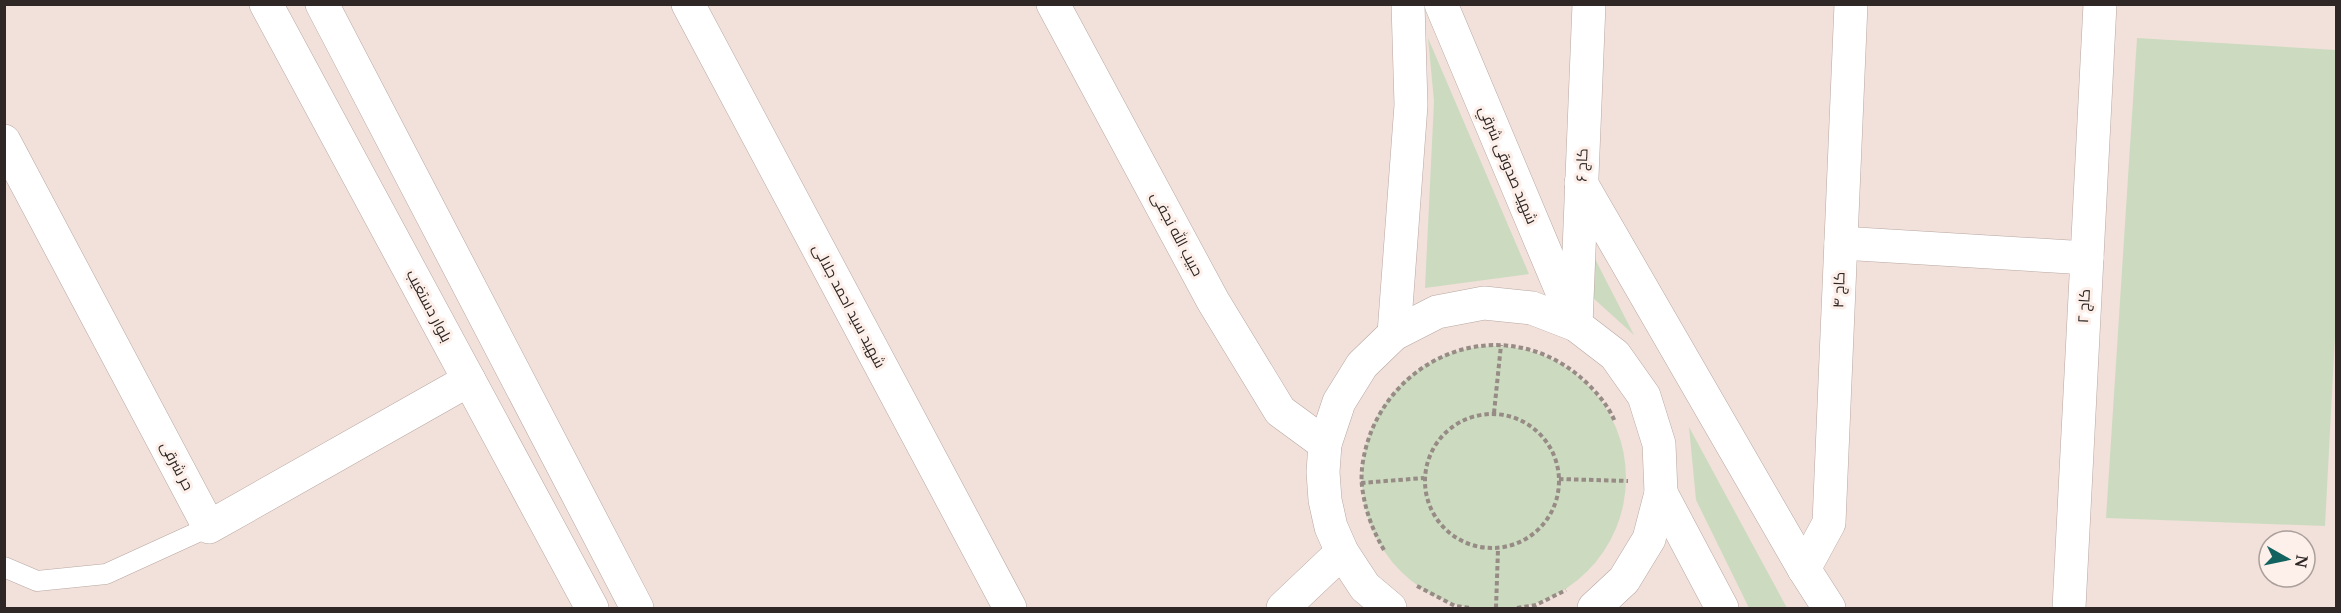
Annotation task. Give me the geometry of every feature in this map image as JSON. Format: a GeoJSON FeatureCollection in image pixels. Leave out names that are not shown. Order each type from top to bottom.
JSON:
{"type":"FeatureCollection","features":[{"type":"Feature","properties":{"kind":"street","name":"بلوار دستغیب"},"geometry":{"type":"LineString","coordinates":[[266,4],[592,609]]}},
{"type":"Feature","properties":{"kind":"street"},"geometry":{"type":"LineString","coordinates":[[322,4],[638,609]]}},
{"type":"Feature","properties":{"kind":"street","name":"شهید سید احمد جلالی"},"geometry":{"type":"LineString","coordinates":[[688,4],[1010,609]]}},
{"type":"Feature","properties":{"kind":"street","name":"حبیب الله نجفی"},"geometry":{"type":"LineString","coordinates":[[1053,4],[1213,301],[1280,411],[1325,444]]}},
{"type":"Feature","properties":{"kind":"street"},"geometry":{"type":"LineString","coordinates":[[1394,334],[1411,105],[1408,4]]}},
{"type":"Feature","properties":{"kind":"street","name":"شهید صدوقی شرقي"},"geometry":{"type":"LineString","coordinates":[[1441,4],[1576,325]]}},
{"type":"Feature","properties":{"kind":"street","name":"کاج ۶"},"geometry":{"type":"LineString","coordinates":[[1576,325],[1589,4]]}},
{"type":"Feature","properties":{"kind":"street","name":"کاج ۴"},"geometry":{"type":"LineString","coordinates":[[1804,569],[1829,523],[1851,4]]}},
{"type":"Feature","properties":{"kind":"street","name":"کاج ۲"},"geometry":{"type":"LineString","coordinates":[[2069,609],[2100,4]]}},
{"type":"Feature","properties":{"kind":"street","name":"حر شرقی"},"geometry":{"type":"LineString","coordinates":[[4,141],[209,527]]}},
{"type":"Feature","properties":{"kind":"street"},"geometry":{"type":"LineString","coordinates":[[1581,183],[1829,609]]}},
{"type":"Feature","properties":{"kind":"street"},"geometry":{"type":"LineString","coordinates":[[1841,243],[2087,258]]}},
{"type":"Feature","properties":{"kind":"street"},"geometry":{"type":"LineString","coordinates":[[1390,609],[1365,587],[1342,552],[1331,527],[1325,500],[1323,472],[1325,444],[1339,402],[1362,365],[1394,334],[1437,312],[1484,303],[1532,308],[1576,325],[1615,355],[1644,396],[1659,444],[1661,493],[1648,540],[1624,580],[1583,598]]}},
{"type":"Feature","properties":{"kind":"street"},"geometry":{"type":"LineString","coordinates":[[209,527],[469,380]]}},
{"type":"Feature","properties":{"kind":"street"},"geometry":{"type":"LineString","coordinates":[[1661,493],[1722,609]]}},
{"type":"Feature","properties":{"kind":"street"},"geometry":{"type":"LineString","coordinates":[[1283,609],[1342,552]]}},
{"type":"Feature","properties":{"kind":"lane"},"geometry":{"type":"LineString","coordinates":[[4,567],[37,581],[106,574],[209,527]]}},
{"type":"Feature","properties":{"kind":"path"},"geometry":{"type":"LineString","coordinates":[[1494,413],[1501,345]]}},
{"type":"Feature","properties":{"kind":"path"},"geometry":{"type":"LineString","coordinates":[[1389,560],[1369,524],[1361,483],[1365,447],[1379,413],[1401,383],[1430,361],[1464,348],[1501,345],[1535,351],[1566,365],[1592,387],[1612,415],[1616,426]]}},
{"type":"Feature","properties":{"kind":"path"},"geometry":{"type":"LineString","coordinates":[[1494,413],[1514,417],[1532,427],[1546,441],[1556,459],[1559,479],[1557,500],[1549,518],[1535,534],[1518,544],[1498,549],[1475,547],[1454,538],[1445,530],[1437,522],[1427,501],[1424,478],[1429,458],[1439,439],[1454,425],[1473,416],[1494,413]]}},
{"type":"Feature","properties":{"kind":"path"},"geometry":{"type":"LineString","coordinates":[[1626,470],[1628,481],[1626,491]]}},
{"type":"Feature","properties":{"kind":"path"},"geometry":{"type":"LineString","coordinates":[[1361,483],[1424,478]]}},
{"type":"Feature","properties":{"kind":"path"},"geometry":{"type":"LineString","coordinates":[[1559,479],[1628,481]]}},
{"type":"Feature","properties":{"kind":"path"},"geometry":{"type":"LineString","coordinates":[[1496,609],[1498,549]]}},
{"type":"Feature","properties":{"kind":"path"},"geometry":{"type":"LineString","coordinates":[[1412,581],[1419,589],[1455,606],[1471,609]]}},
{"type":"Feature","properties":{"kind":"path"},"geometry":{"type":"LineString","coordinates":[[1517,609],[1583,598]]}},
{"type":"Feature","properties":{"kind":"green space"},"geometry":{"type":"Polygon","coordinates":[[[1428,38],[1529,274],[1425,288],[1434,101],[1428,38]]]}},
{"type":"Feature","properties":{"kind":"green space"},"geometry":{"type":"Polygon","coordinates":[[[2137,38],[2336,50],[2336,318],[2325,526],[2106,518],[2137,38]]]}},
{"type":"Feature","properties":{"kind":"green space"},"geometry":{"type":"Polygon","coordinates":[[[1592,253],[1634,335],[1592,297],[1592,253]]]}},
{"type":"Feature","properties":{"kind":"green space"},"geometry":{"type":"Polygon","coordinates":[[[1481,346],[1507,346],[1532,351],[1556,361],[1588,384],[1604,404],[1616,427],[1624,452],[1626,478],[1624,504],[1616,529],[1604,552],[1588,572],[1568,588],[1532,605],[1507,610],[1481,610],[1456,605],[1432,595],[1400,572],[1384,552],[1367,516],[1362,491],[1362,465],[1367,440],[1377,416],[1400,384],[1420,368],[1456,351],[1481,346]]]}},
{"type":"Feature","properties":{"kind":"green space"},"geometry":{"type":"Polygon","coordinates":[[[1689,427],[1787,608],[1749,608],[1696,500],[1689,427]]]}}]}
